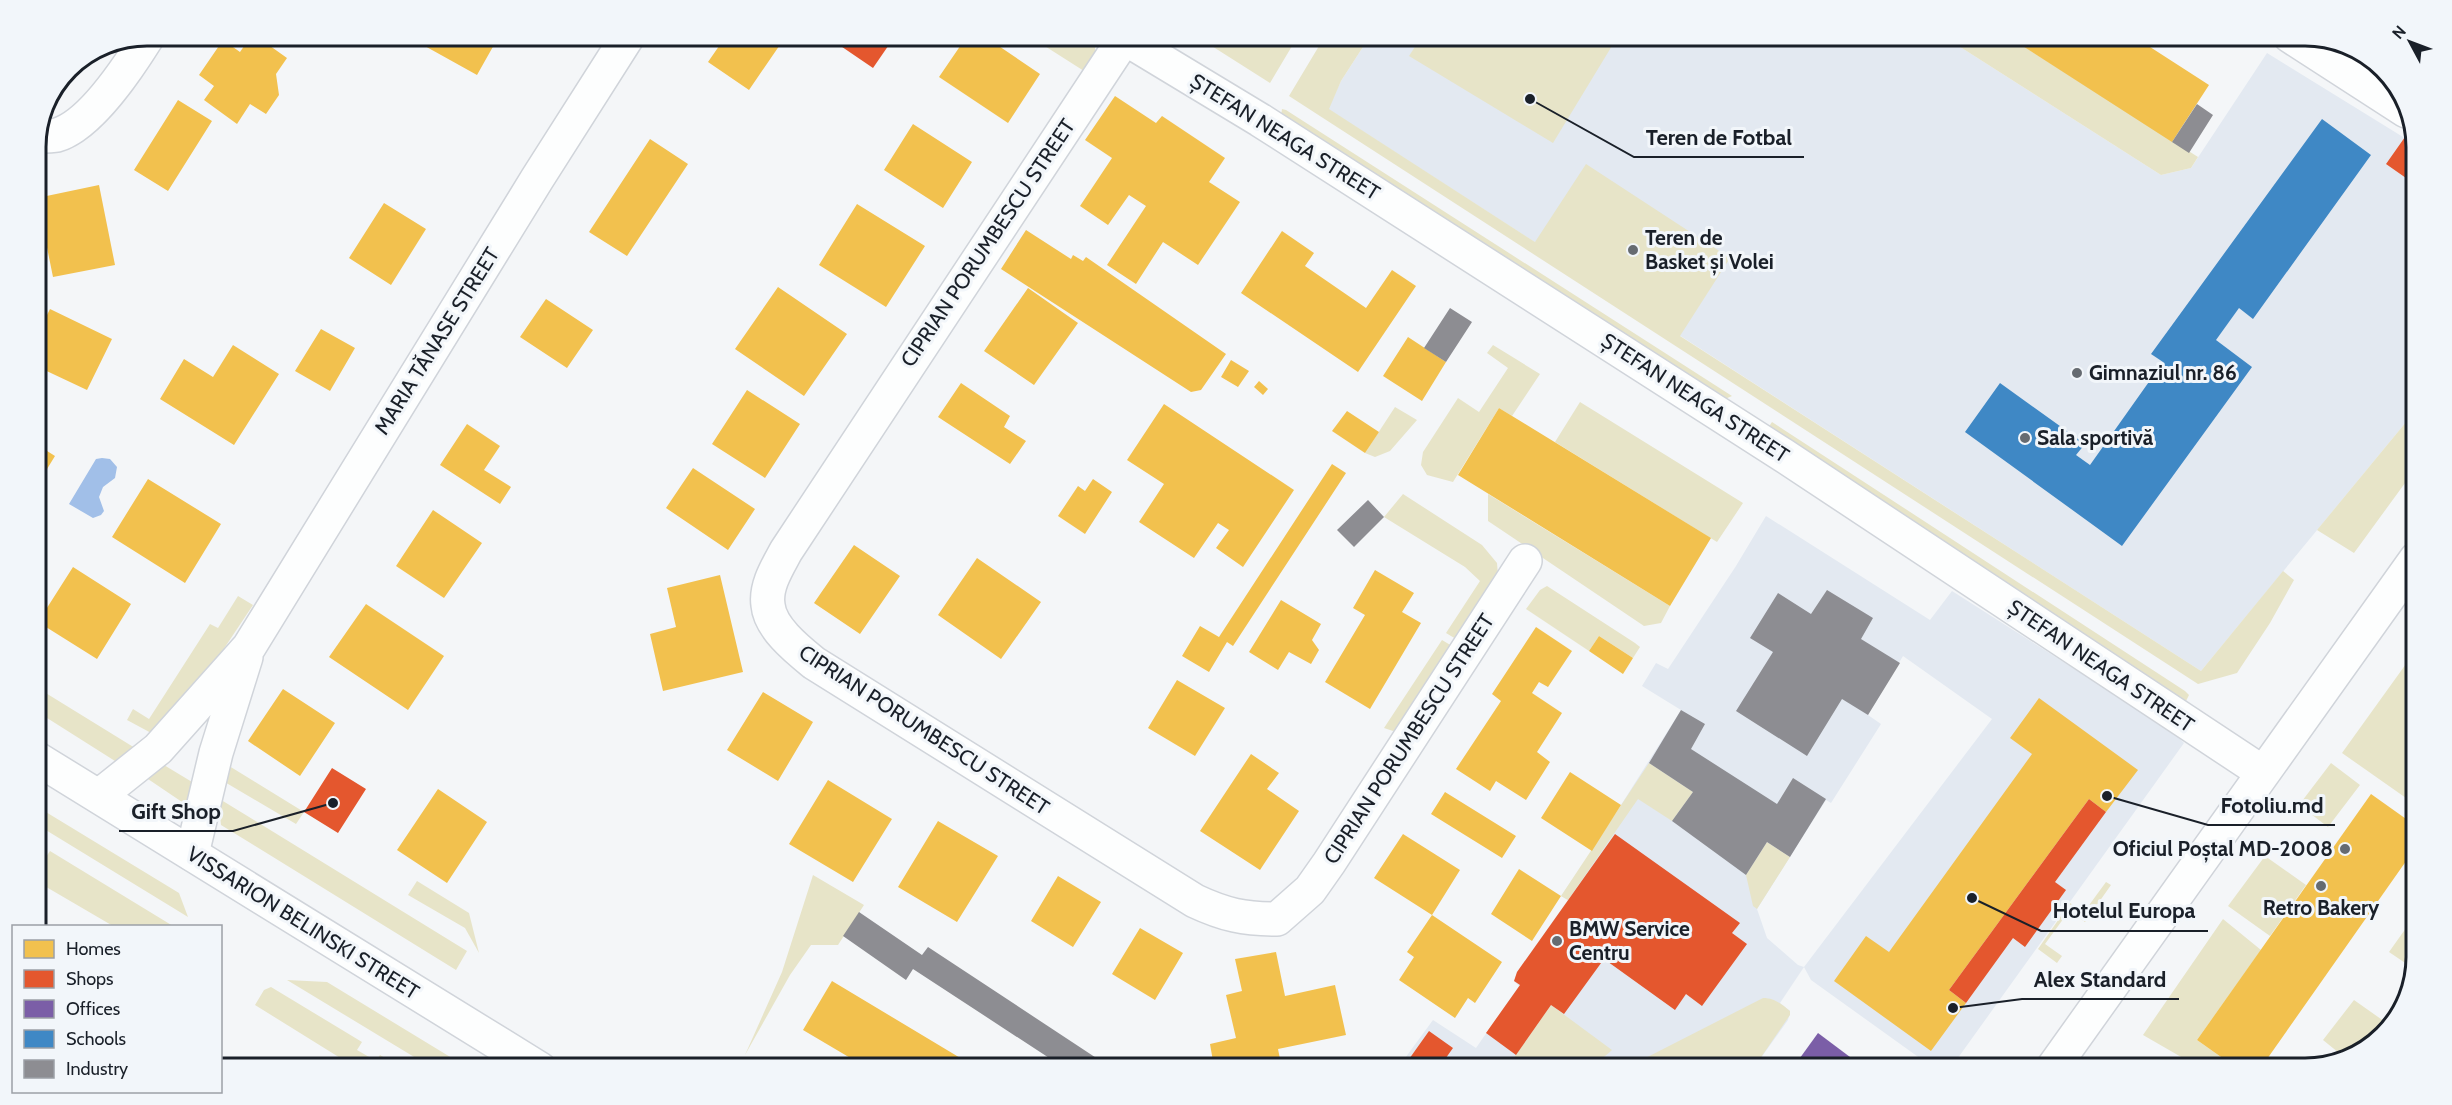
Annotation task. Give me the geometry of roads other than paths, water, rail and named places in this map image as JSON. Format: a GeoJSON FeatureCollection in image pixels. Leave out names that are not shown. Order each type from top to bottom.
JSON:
{"type":"FeatureCollection","features":[{"type":"Feature","properties":{"kind":"street","name":"MARIA TĂNASE STREET"},"geometry":{"type":"LineString","coordinates":[[99,796],[158,749],[249,647],[537,179],[622,46]]}},
{"type":"Feature","properties":{"kind":"street","name":"CIPRIAN PORUMBESCU STREET"},"geometry":{"type":"LineString","coordinates":[[1118,46],[786,551],[772,579],[768,605],[776,624],[792,645],[824,669],[1195,901],[1220,912],[1248,919],[1277,919],[1310,890],[1329,863],[1525,561]]}},
{"type":"Feature","properties":{"kind":"street","name":"ȘTEFAN NEAGA STREET"},"geometry":{"type":"LineString","coordinates":[[1139,46],[1260,120],[1783,455],[2262,772]]}},
{"type":"Feature","properties":{"kind":"street"},"geometry":{"type":"LineString","coordinates":[[2306,46],[2396,104]]}},
{"type":"Feature","properties":{"kind":"street"},"geometry":{"type":"LineString","coordinates":[[48,136],[58,135],[85,118],[115,85],[141,47]]}},
{"type":"Feature","properties":{"kind":"street"},"geometry":{"type":"LineString","coordinates":[[2060,1058],[2406,573]]}},
{"type":"Feature","properties":{"kind":"street","name":"MARIA TĂNASE STREET"},"geometry":{"type":"LineString","coordinates":[[192,854],[216,753],[249,647]]}},
{"type":"Feature","properties":{"kind":"street","name":"VISSARION BELINSKI STREET"},"geometry":{"type":"LineString","coordinates":[[47,765],[522,1058]]}},
{"type":"Feature","properties":{"kind":"water"},"geometry":{"type":"Polygon","coordinates":[[[96,459],[110,459],[117,467],[115,478],[103,487],[99,497],[104,511],[93,518],[69,504],[96,459]]]}},
{"type":"Feature","properties":{"kind":"place","name":"Teren de Fotbal"},"geometry":{"type":"Point","coordinates":[1530,99]}},
{"type":"Feature","properties":{"kind":"place","name":"Teren de Basket și Volei"},"geometry":{"type":"Point","coordinates":[1633,250]}},
{"type":"Feature","properties":{"kind":"place","name":"Gimnaziul nr. 86"},"geometry":{"type":"Point","coordinates":[2077,373]}},
{"type":"Feature","properties":{"kind":"place","name":"Sala sportivă"},"geometry":{"type":"Point","coordinates":[2025,438]}},
{"type":"Feature","properties":{"kind":"place","name":"Fotoliu.md"},"geometry":{"type":"Point","coordinates":[2107,796]}},
{"type":"Feature","properties":{"kind":"place","name":"Gift Shop"},"geometry":{"type":"Point","coordinates":[333,803]}},
{"type":"Feature","properties":{"kind":"place","name":"Oficiul Poștal MD-2008"},"geometry":{"type":"Point","coordinates":[2345,849]}},
{"type":"Feature","properties":{"kind":"place","name":"Retro Bakery"},"geometry":{"type":"Point","coordinates":[2321,886]}},
{"type":"Feature","properties":{"kind":"place","name":"Hotelul Europa"},"geometry":{"type":"Point","coordinates":[1972,898]}},
{"type":"Feature","properties":{"kind":"place","name":"BMW Service Centru"},"geometry":{"type":"Point","coordinates":[1557,941]}},
{"type":"Feature","properties":{"kind":"place","name":"Alex Standard"},"geometry":{"type":"Point","coordinates":[1953,1008]}}]}
